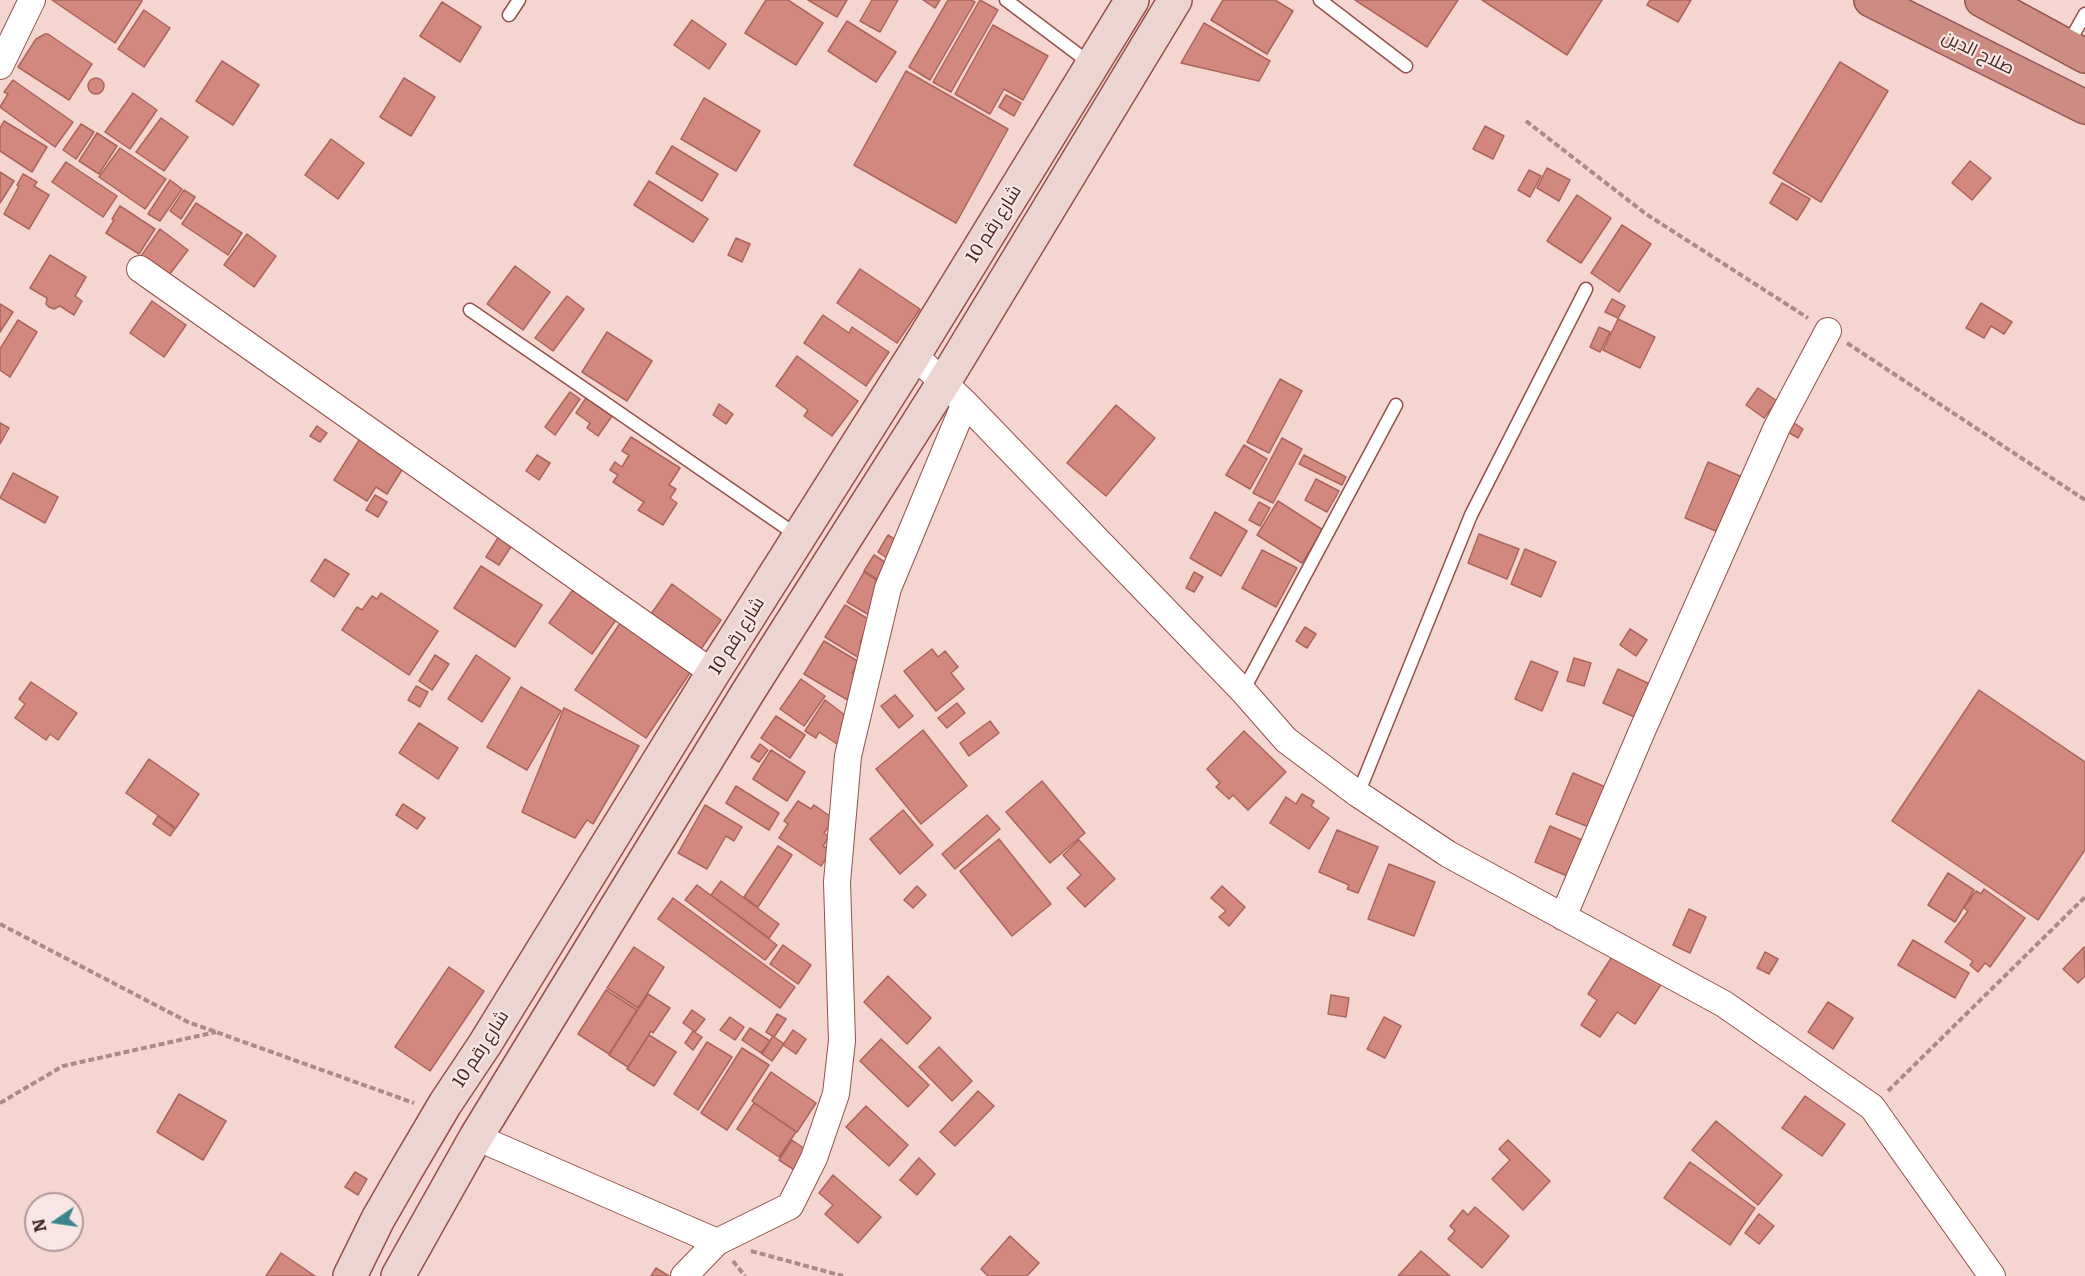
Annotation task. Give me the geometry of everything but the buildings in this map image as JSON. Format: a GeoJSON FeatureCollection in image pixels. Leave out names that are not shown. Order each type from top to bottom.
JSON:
{"type":"FeatureCollection","features":[{"type":"Feature","properties":{"kind":"highway","name":"صلاح الدين"},"geometry":{"type":"LineString","coordinates":[[1871,0],[2085,107]]}},
{"type":"Feature","properties":{"kind":"highway"},"geometry":{"type":"LineString","coordinates":[[1982,0],[2076,51]]}},
{"type":"Feature","properties":{"kind":"main road","name":"شارع رقم 10"},"geometry":{"type":"LineString","coordinates":[[350,1276],[378,1219],[440,1112],[491,1034],[713,673],[914,355],[1132,0]]}},
{"type":"Feature","properties":{"kind":"main road"},"geometry":{"type":"LineString","coordinates":[[398,1276],[476,1137],[748,692],[954,392],[1175,0]]}},
{"type":"Feature","properties":{"kind":"street"},"geometry":{"type":"LineString","coordinates":[[0,66],[32,0]]}},
{"type":"Feature","properties":{"kind":"street"},"geometry":{"type":"LineString","coordinates":[[140,269],[713,673]]}},
{"type":"Feature","properties":{"kind":"street"},"geometry":{"type":"LineString","coordinates":[[1563,917],[1642,731],[1777,427],[1828,331]]}},
{"type":"Feature","properties":{"kind":"street"},"geometry":{"type":"LineString","coordinates":[[914,355],[954,392],[1243,691],[1286,740],[1358,794],[1448,854],[1724,1004],[1872,1107],[1992,1276]]}},
{"type":"Feature","properties":{"kind":"street"},"geometry":{"type":"LineString","coordinates":[[684,1276],[717,1242],[790,1206],[814,1158],[836,1094],[842,1041],[837,882],[848,756],[888,588],[954,392]]}},
{"type":"Feature","properties":{"kind":"street"},"geometry":{"type":"LineString","coordinates":[[476,1137],[717,1242]]}},
{"type":"Feature","properties":{"kind":"lane"},"geometry":{"type":"LineString","coordinates":[[509,15],[519,0]]}},
{"type":"Feature","properties":{"kind":"lane"},"geometry":{"type":"LineString","coordinates":[[1006,0],[1092,65]]}},
{"type":"Feature","properties":{"kind":"lane"},"geometry":{"type":"LineString","coordinates":[[1320,0],[1406,66]]}},
{"type":"Feature","properties":{"kind":"lane"},"geometry":{"type":"LineString","coordinates":[[2076,51],[2085,14]]}},
{"type":"Feature","properties":{"kind":"lane"},"geometry":{"type":"LineString","coordinates":[[1358,794],[1471,515],[1586,289]]}},
{"type":"Feature","properties":{"kind":"lane"},"geometry":{"type":"LineString","coordinates":[[470,310],[799,536]]}},
{"type":"Feature","properties":{"kind":"lane"},"geometry":{"type":"LineString","coordinates":[[1243,691],[1396,405]]}},
{"type":"Feature","properties":{"kind":"path"},"geometry":{"type":"LineString","coordinates":[[1526,121],[1646,213],[2085,500]]}},
{"type":"Feature","properties":{"kind":"path"},"geometry":{"type":"LineString","coordinates":[[1872,1107],[2085,897]]}},
{"type":"Feature","properties":{"kind":"path"},"geometry":{"type":"LineString","coordinates":[[0,924],[188,1022],[440,1112]]}},
{"type":"Feature","properties":{"kind":"path"},"geometry":{"type":"LineString","coordinates":[[0,1103],[63,1066],[216,1032]]}},
{"type":"Feature","properties":{"kind":"path"},"geometry":{"type":"LineString","coordinates":[[717,1242],[843,1276]]}}]}
